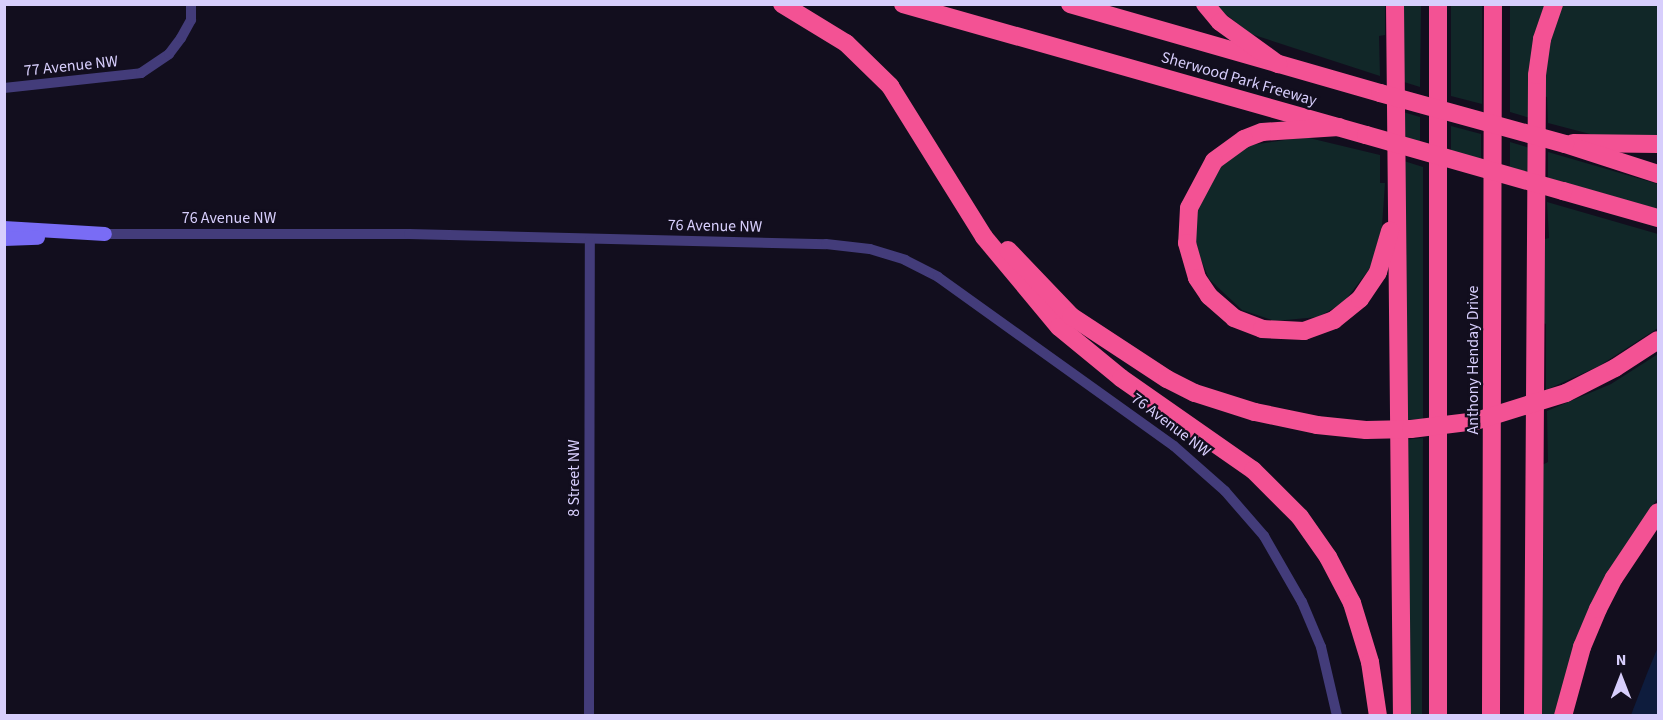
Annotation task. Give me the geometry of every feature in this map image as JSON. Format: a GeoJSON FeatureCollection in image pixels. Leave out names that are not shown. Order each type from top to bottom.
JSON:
{"type":"FeatureCollection","features":[{"type":"Feature","properties":{"kind":"highway"},"geometry":{"type":"LineString","coordinates":[[782,4],[846,43],[890,86],[984,237],[1059,327],[1121,378],[1253,470],[1300,516],[1328,557],[1352,603],[1370,662],[1378,716]]}},
{"type":"Feature","properties":{"kind":"highway","name":"Sherwood Park Freeway"},"geometry":{"type":"LineString","coordinates":[[903,4],[1659,218]]}},
{"type":"Feature","properties":{"kind":"highway","name":"Sherwood Park Freeway"},"geometry":{"type":"LineString","coordinates":[[1070,4],[1282,67],[1565,144]]}},
{"type":"Feature","properties":{"kind":"highway"},"geometry":{"type":"LineString","coordinates":[[1205,4],[1220,22],[1260,47],[1282,67]]}},
{"type":"Feature","properties":{"kind":"highway"},"geometry":{"type":"LineString","coordinates":[[1395,4],[1402,716]]}},
{"type":"Feature","properties":{"kind":"highway"},"geometry":{"type":"LineString","coordinates":[[1438,4],[1438,716]]}},
{"type":"Feature","properties":{"kind":"highway","name":"Anthony Henday Drive"},"geometry":{"type":"LineString","coordinates":[[1491,716],[1492,4]]}},
{"type":"Feature","properties":{"kind":"highway"},"geometry":{"type":"LineString","coordinates":[[1533,716],[1537,84],[1542,39],[1554,4]]}},
{"type":"Feature","properties":{"kind":"highway"},"geometry":{"type":"LineString","coordinates":[[1339,127],[1262,132],[1244,139],[1214,161],[1196,189],[1187,225],[1191,262],[1209,296],[1234,318],[1262,329],[1304,331],[1334,320],[1370,287],[1383,259],[1396,210]]}},
{"type":"Feature","properties":{"kind":"highway"},"geometry":{"type":"LineString","coordinates":[[926,141],[1035,281],[1071,316],[1107,344],[1167,379],[1223,403],[1282,419],[1366,430],[1411,429],[1476,421],[1566,393],[1616,368],[1659,340]]}},
{"type":"Feature","properties":{"kind":"highway"},"geometry":{"type":"LineString","coordinates":[[1565,144],[1659,144]]}},
{"type":"Feature","properties":{"kind":"highway"},"geometry":{"type":"LineString","coordinates":[[1565,144],[1659,174]]}},
{"type":"Feature","properties":{"kind":"highway"},"geometry":{"type":"LineString","coordinates":[[1563,716],[1582,646],[1598,609],[1614,578],[1659,512]]}},
{"type":"Feature","properties":{"kind":"street","name":"77 Avenue NW"},"geometry":{"type":"LineString","coordinates":[[4,88],[141,73],[169,54],[181,38],[191,20],[191,4]]}},
{"type":"Feature","properties":{"kind":"street","name":"76 Avenue NW"},"geometry":{"type":"LineString","coordinates":[[4,228],[105,234]]}},
{"type":"Feature","properties":{"kind":"street","name":"76 Avenue NW"},"geometry":{"type":"LineString","coordinates":[[4,239],[105,234],[409,234],[850,246],[905,260],[938,277],[1174,446],[1241,508],[1264,536],[1302,602],[1321,647],[1337,716]]}},
{"type":"Feature","properties":{"kind":"street","name":"8 Street NW"},"geometry":{"type":"LineString","coordinates":[[589,716],[590,240]]}},
{"type":"Feature","properties":{"kind":"green space"},"geometry":{"type":"Polygon","coordinates":[[[1214,5],[1385,5],[1385,35],[1379,36],[1380,76],[1251,34],[1214,5]]]}},
{"type":"Feature","properties":{"kind":"green space"},"geometry":{"type":"Polygon","coordinates":[[[1404,5],[1421,5],[1420,87],[1404,82],[1404,5]]]}},
{"type":"Feature","properties":{"kind":"green space"},"geometry":{"type":"Polygon","coordinates":[[[1451,5],[1482,5],[1482,104],[1451,96],[1451,5]]]}},
{"type":"Feature","properties":{"kind":"green space"},"geometry":{"type":"Polygon","coordinates":[[[1510,5],[1545,5],[1534,37],[1530,118],[1510,112],[1510,5]]]}},
{"type":"Feature","properties":{"kind":"green space"},"geometry":{"type":"Polygon","coordinates":[[[1559,5],[1658,5],[1658,138],[1609,139],[1548,123],[1547,97],[1541,96],[1543,62],[1559,5]]]}},
{"type":"Feature","properties":{"kind":"green space"},"geometry":{"type":"Polygon","coordinates":[[[1403,112],[1420,117],[1420,142],[1404,137],[1403,112]]]}},
{"type":"Feature","properties":{"kind":"green space"},"geometry":{"type":"Polygon","coordinates":[[[1451,126],[1481,134],[1481,159],[1451,151],[1451,126]]]}},
{"type":"Feature","properties":{"kind":"green space"},"geometry":{"type":"Polygon","coordinates":[[[1305,137],[1380,155],[1380,183],[1385,183],[1382,226],[1371,267],[1343,303],[1318,317],[1275,321],[1242,310],[1209,279],[1196,247],[1196,213],[1220,165],[1251,145],[1305,137]]]}},
{"type":"Feature","properties":{"kind":"green space"},"geometry":{"type":"Polygon","coordinates":[[[1510,142],[1530,148],[1529,173],[1510,167],[1510,142]]]}},
{"type":"Feature","properties":{"kind":"green space"},"geometry":{"type":"Polygon","coordinates":[[[1548,152],[1658,184],[1658,209],[1548,178],[1548,152]]]}},
{"type":"Feature","properties":{"kind":"green space"},"geometry":{"type":"Polygon","coordinates":[[[1404,161],[1423,167],[1423,419],[1403,420],[1404,161]]]}},
{"type":"Feature","properties":{"kind":"green space"},"geometry":{"type":"Polygon","coordinates":[[[1547,202],[1658,234],[1658,328],[1599,366],[1546,390],[1546,324],[1540,322],[1541,240],[1549,238],[1547,202]]]}},
{"type":"Feature","properties":{"kind":"green space"},"geometry":{"type":"Polygon","coordinates":[[[1658,354],[1658,498],[1647,513],[1558,715],[1541,716],[1542,465],[1548,462],[1547,411],[1611,384],[1658,354]]]}},
{"type":"Feature","properties":{"kind":"green space"},"geometry":{"type":"Polygon","coordinates":[[[1423,438],[1422,715],[1406,715],[1403,440],[1423,438]]]}},
{"type":"Feature","properties":{"kind":"water"},"geometry":{"type":"Polygon","coordinates":[[[1658,647],[1658,715],[1631,715],[1648,671],[1658,647]]]}}]}
